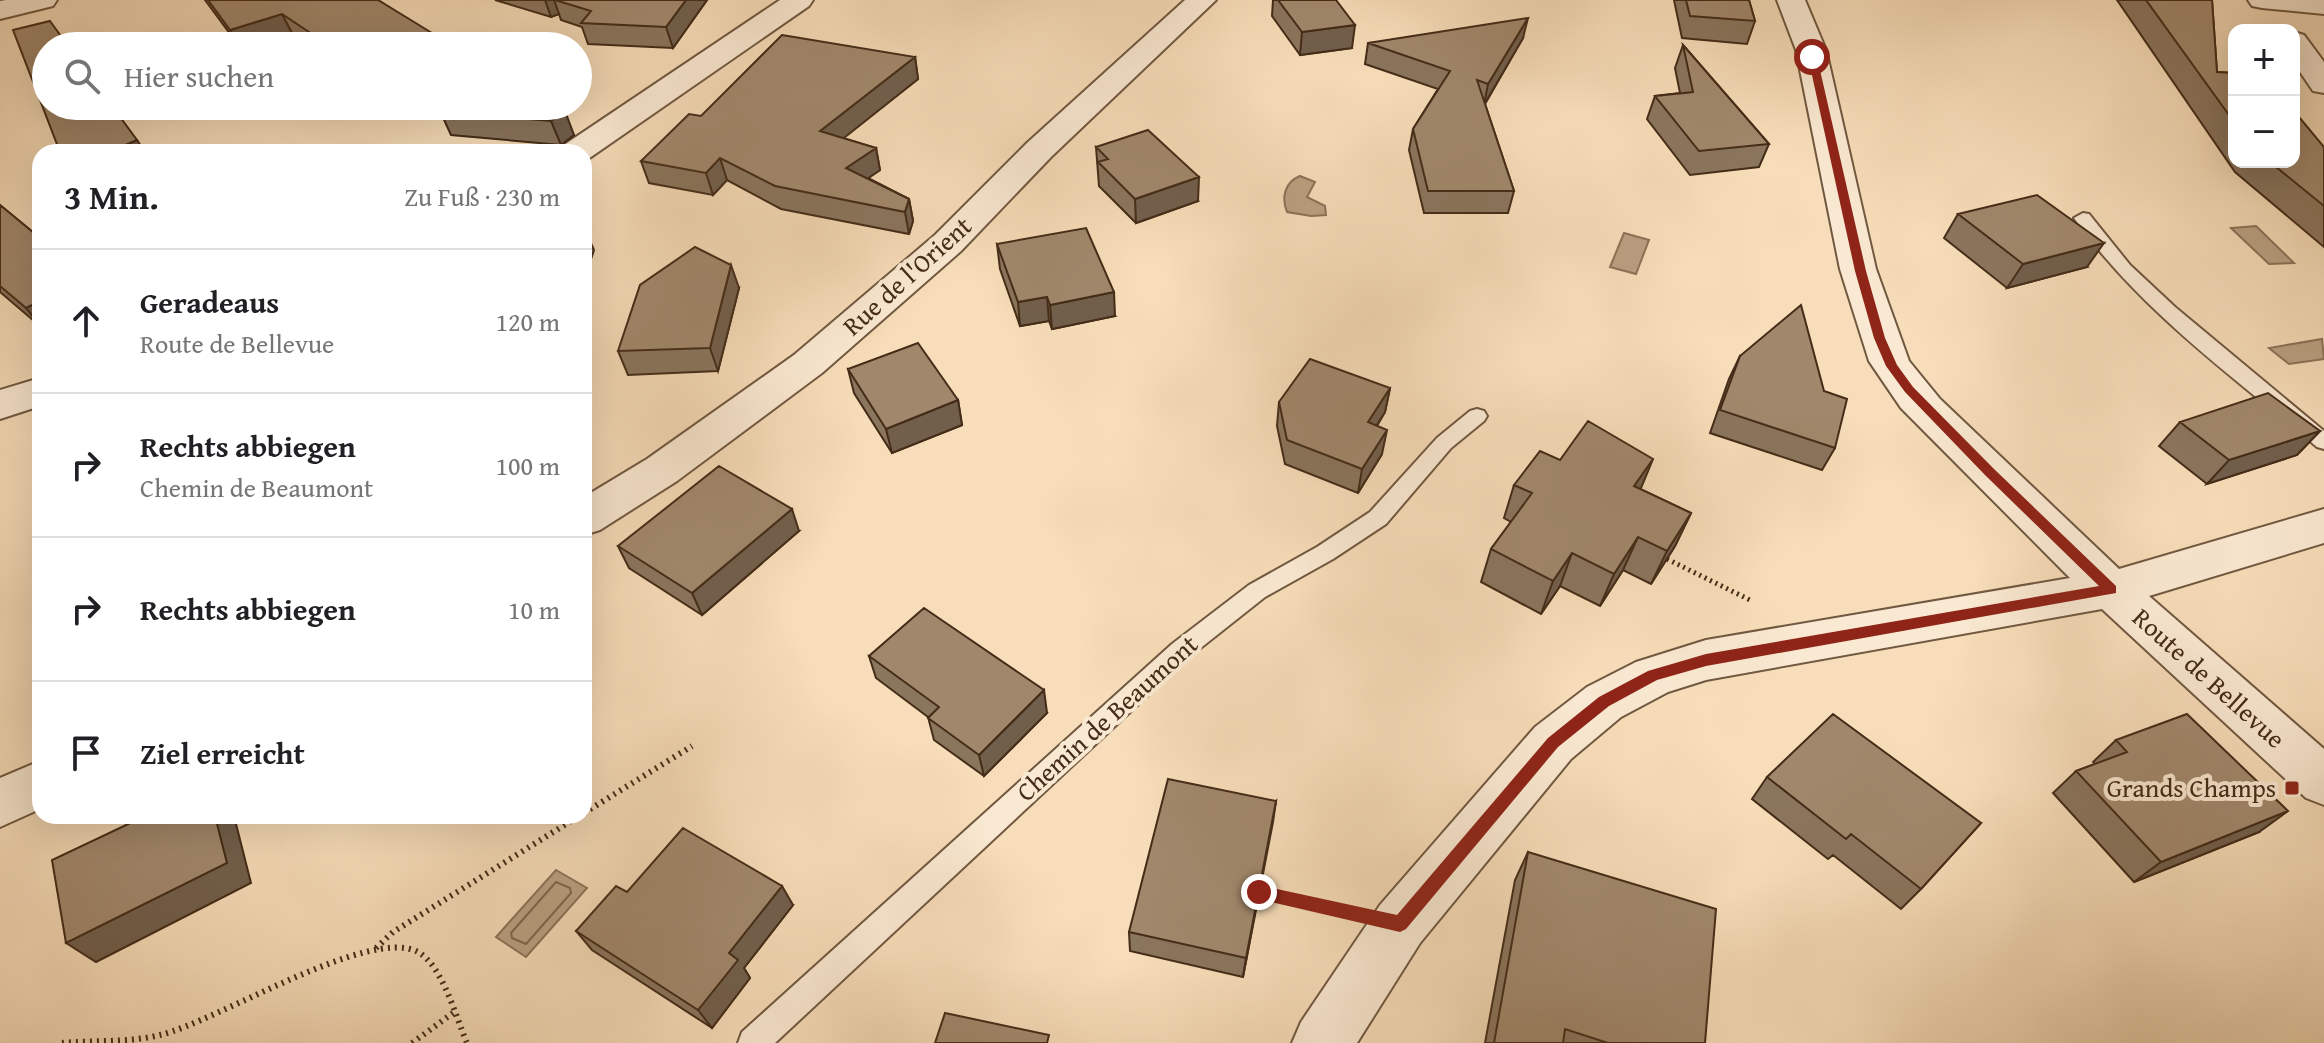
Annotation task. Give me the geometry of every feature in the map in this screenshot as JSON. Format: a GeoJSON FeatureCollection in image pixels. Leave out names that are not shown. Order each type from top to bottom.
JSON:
{"type":"FeatureCollection","features":[{"type":"Feature","properties":{"kind":"street"},"geometry":{"type":"LineString","coordinates":[[0,10],[43,0]]}},
{"type":"Feature","properties":{"kind":"street"},"geometry":{"type":"LineString","coordinates":[[588,144],[799,0]]}},
{"type":"Feature","properties":{"kind":"street","name":"Rue de l'Orient"},"geometry":{"type":"LineString","coordinates":[[592,513],[662,470],[808,364],[948,243],[1039,150],[1202,0]]}},
{"type":"Feature","properties":{"kind":"street","name":"Route de Bellevue"},"geometry":{"type":"LineString","coordinates":[[1791,0],[1812,57],[1860,271],[1879,338],[1891,366],[1989,472],[2324,782]]}},
{"type":"Feature","properties":{"kind":"street"},"geometry":{"type":"LineString","coordinates":[[2264,0],[2324,5]]}},
{"type":"Feature","properties":{"kind":"street"},"geometry":{"type":"LineString","coordinates":[[2264,0],[2282,24]]}},
{"type":"Feature","properties":{"kind":"street"},"geometry":{"type":"LineString","coordinates":[[2300,50],[2324,84]]}},
{"type":"Feature","properties":{"kind":"street"},"geometry":{"type":"LineString","coordinates":[[0,405],[32,395]]}},
{"type":"Feature","properties":{"kind":"street"},"geometry":{"type":"LineString","coordinates":[[1322,1043],[1400,924],[1553,743],[1604,702],[1653,676],[1706,660],[2112,589],[2324,526]]}},
{"type":"Feature","properties":{"kind":"street"},"geometry":{"type":"LineString","coordinates":[[0,803],[32,788]]}},
{"type":"Feature","properties":{"kind":"lane"},"geometry":{"type":"LineString","coordinates":[[2083,218],[2124,269],[2168,311],[2324,442]]}},
{"type":"Feature","properties":{"kind":"lane","name":"Chemin de Beaumont"},"geometry":{"type":"LineString","coordinates":[[753,1043],[1180,651],[1257,591],[1325,553],[1378,518],[1444,443],[1477,416]]}},
{"type":"Feature","properties":{"kind":"path"},"geometry":{"type":"LineString","coordinates":[[1667,559],[1828,638]]}},
{"type":"Feature","properties":{"kind":"path"},"geometry":{"type":"LineString","coordinates":[[592,808],[692,746]]}},
{"type":"Feature","properties":{"kind":"path"},"geometry":{"type":"LineString","coordinates":[[376,948],[393,932],[566,824]]}},
{"type":"Feature","properties":{"kind":"path"},"geometry":{"type":"LineString","coordinates":[[1259,892],[1400,924]]}},
{"type":"Feature","properties":{"kind":"path"},"geometry":{"type":"LineString","coordinates":[[62,1043],[160,1035],[347,957],[376,948],[397,946],[417,951],[434,968],[467,1043]]}},
{"type":"Feature","properties":{"kind":"path"},"geometry":{"type":"LineString","coordinates":[[412,1043],[453,1013]]}},
{"type":"Feature","properties":{"kind":"water"},"geometry":{"type":"Polygon","coordinates":[[[1300,176],[1315,182],[1307,197],[1325,206],[1326,215],[1287,212],[1284,201],[1286,191],[1291,182],[1300,176]]]}},
{"type":"Feature","properties":{"kind":"water"},"geometry":{"type":"Polygon","coordinates":[[[2256,226],[2294,263],[2269,264],[2231,228],[2256,226]]]}},
{"type":"Feature","properties":{"kind":"water"},"geometry":{"type":"Polygon","coordinates":[[[1624,233],[1649,240],[1636,274],[1610,267],[1624,233]]]}},
{"type":"Feature","properties":{"kind":"water"},"geometry":{"type":"Polygon","coordinates":[[[2322,339],[2324,359],[2289,364],[2269,348],[2322,339]]]}},
{"type":"Feature","properties":{"kind":"water"},"geometry":{"type":"Polygon","coordinates":[[[556,870],[587,888],[526,957],[496,937],[556,870]]]}},
{"type":"Feature","properties":{"kind":"building"},"geometry":{"type":"Polygon","coordinates":[[[208,0],[378,0],[430,32],[309,32],[282,14],[230,30],[208,0]]]}},
{"type":"Feature","properties":{"kind":"building"},"geometry":{"type":"Polygon","coordinates":[[[555,0],[686,0],[666,27],[581,23],[591,11],[555,0]]]}},
{"type":"Feature","properties":{"kind":"building"},"geometry":{"type":"Polygon","coordinates":[[[1278,0],[1336,0],[1355,25],[1302,32],[1278,0]]]}},
{"type":"Feature","properties":{"kind":"building"},"geometry":{"type":"Polygon","coordinates":[[[1686,0],[1749,0],[1755,21],[1690,16],[1686,0]]]}},
{"type":"Feature","properties":{"kind":"building"},"geometry":{"type":"Polygon","coordinates":[[[2146,0],[2212,0],[2217,72],[2228,73],[2228,114],[2146,0]]]}},
{"type":"Feature","properties":{"kind":"building"},"geometry":{"type":"Polygon","coordinates":[[[1528,18],[1488,84],[1477,80],[1514,191],[1428,191],[1413,129],[1450,71],[1368,43],[1528,18]]]}},
{"type":"Feature","properties":{"kind":"building"},"geometry":{"type":"Polygon","coordinates":[[[50,21],[58,32],[32,32],[32,79],[13,30],[50,21]]]}},
{"type":"Feature","properties":{"kind":"building"},"geometry":{"type":"Polygon","coordinates":[[[782,35],[915,57],[820,131],[876,148],[846,168],[909,199],[905,212],[775,186],[720,158],[706,173],[641,161],[689,114],[701,116],[782,35]]]}},
{"type":"Feature","properties":{"kind":"building"},"geometry":{"type":"Polygon","coordinates":[[[1683,45],[1769,144],[1699,151],[1655,96],[1693,92],[1683,45]]]}},
{"type":"Feature","properties":{"kind":"building"},"geometry":{"type":"Polygon","coordinates":[[[2300,118],[2324,147],[2324,206],[2277,168],[2300,168],[2300,118]]]}},
{"type":"Feature","properties":{"kind":"building"},"geometry":{"type":"Polygon","coordinates":[[[48,120],[122,120],[137,140],[128,144],[57,144],[48,120]]]}},
{"type":"Feature","properties":{"kind":"building"},"geometry":{"type":"Polygon","coordinates":[[[1148,130],[1199,177],[1135,199],[1098,162],[1108,159],[1096,147],[1148,130]]]}},
{"type":"Feature","properties":{"kind":"building"},"geometry":{"type":"Polygon","coordinates":[[[2037,195],[2104,243],[2023,264],[1958,214],[2037,195]]]}},
{"type":"Feature","properties":{"kind":"building"},"geometry":{"type":"Polygon","coordinates":[[[0,205],[32,231],[32,305],[26,308],[0,286],[0,205]]]}},
{"type":"Feature","properties":{"kind":"building"},"geometry":{"type":"Polygon","coordinates":[[[1086,228],[1114,292],[1050,305],[1047,297],[1018,302],[997,244],[1086,228]]]}},
{"type":"Feature","properties":{"kind":"building"},"geometry":{"type":"Polygon","coordinates":[[[695,247],[731,265],[710,348],[618,351],[640,285],[695,247]]]}},
{"type":"Feature","properties":{"kind":"building"},"geometry":{"type":"Polygon","coordinates":[[[1801,305],[1824,391],[1847,399],[1835,448],[1720,410],[1740,356],[1801,305]]]}},
{"type":"Feature","properties":{"kind":"building"},"geometry":{"type":"Polygon","coordinates":[[[918,343],[958,400],[886,429],[848,369],[918,343]]]}},
{"type":"Feature","properties":{"kind":"building"},"geometry":{"type":"Polygon","coordinates":[[[1310,359],[1390,388],[1368,422],[1387,430],[1362,469],[1287,440],[1279,402],[1310,359]]]}},
{"type":"Feature","properties":{"kind":"building"},"geometry":{"type":"Polygon","coordinates":[[[2268,393],[2320,431],[2229,460],[2180,422],[2268,393]]]}},
{"type":"Feature","properties":{"kind":"building"},"geometry":{"type":"Polygon","coordinates":[[[1588,421],[1653,459],[1634,486],[1691,513],[1667,551],[1638,537],[1614,574],[1572,553],[1553,581],[1491,549],[1532,493],[1514,485],[1540,451],[1560,460],[1588,421]]]}},
{"type":"Feature","properties":{"kind":"building"},"geometry":{"type":"Polygon","coordinates":[[[719,466],[792,509],[692,593],[618,546],[719,466]]]}},
{"type":"Feature","properties":{"kind":"building"},"geometry":{"type":"Polygon","coordinates":[[[924,608],[1044,690],[979,755],[928,718],[939,707],[869,656],[924,608]]]}},
{"type":"Feature","properties":{"kind":"building"},"geometry":{"type":"Polygon","coordinates":[[[1833,714],[1981,823],[1921,889],[1851,834],[1846,839],[1767,777],[1833,714]]]}},
{"type":"Feature","properties":{"kind":"building"},"geometry":{"type":"Polygon","coordinates":[[[2187,714],[2288,811],[2161,862],[2076,771],[2127,752],[2116,740],[2187,714]]]}},
{"type":"Feature","properties":{"kind":"building"},"geometry":{"type":"Polygon","coordinates":[[[1168,779],[1276,801],[1246,958],[1129,932],[1168,779]]]}},
{"type":"Feature","properties":{"kind":"building"},"geometry":{"type":"Polygon","coordinates":[[[128,824],[217,824],[227,863],[66,943],[52,860],[128,824]]]}},
{"type":"Feature","properties":{"kind":"building"},"geometry":{"type":"Polygon","coordinates":[[[683,828],[782,886],[729,953],[738,960],[698,1010],[576,931],[616,886],[627,892],[683,828]]]}},
{"type":"Feature","properties":{"kind":"building"},"geometry":{"type":"Polygon","coordinates":[[[1528,852],[1716,909],[1705,1043],[1608,1043],[1565,1029],[1563,1043],[1494,1043],[1528,852]]]}},
{"type":"Feature","properties":{"kind":"building"},"geometry":{"type":"Polygon","coordinates":[[[945,1013],[1049,1035],[1047,1043],[935,1043],[945,1013]]]}},
{"type":"Feature","properties":{"kind":"place","name":"Grands Champs"},"geometry":{"type":"Point","coordinates":[2292,788]}},
{"type":"Feature","properties":{"kind":"route"},"geometry":{"type":"LineString","coordinates":[[1259,892],[1400,924],[1553,743],[1604,702],[1653,676],[1706,660],[2112,589],[1989,472],[1891,366],[1879,338],[1860,271],[1812,57]]}}]}
